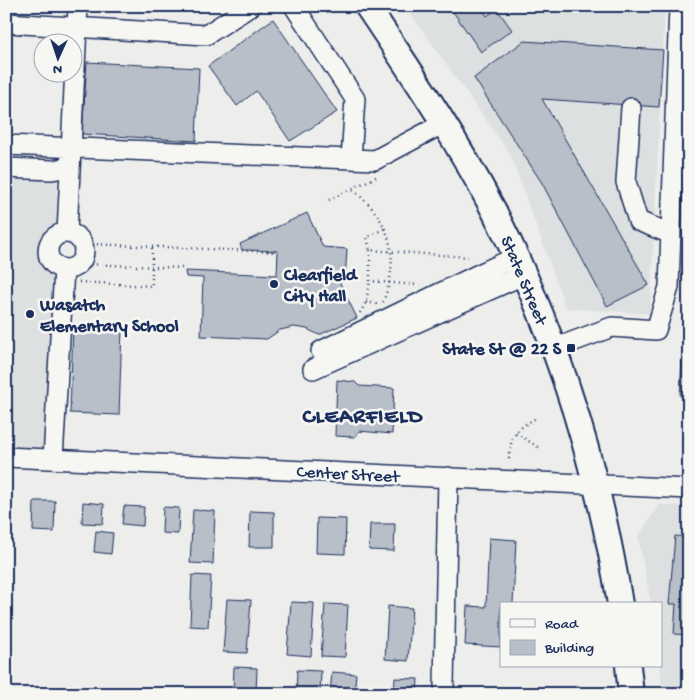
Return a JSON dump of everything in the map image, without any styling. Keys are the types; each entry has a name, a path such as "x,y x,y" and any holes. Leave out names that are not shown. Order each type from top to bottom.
{"main road":[{"name":"State Street","path":"367,6 444,123 479,183 520,266 553,349 574,412 595,484 618,593"},
{"path":"628,668 631,694"}],"street":[{"path":"53,459 70,276 84,254 81,242 67,234 78,6"},
{"path":"294,6 355,99 351,159"},
{"path":"553,349 612,327 656,330 669,287 678,6"},
{"path":"6,23 206,35 248,7"},
{"path":"631,108 626,182 638,221 671,234"},
{"path":"6,145 375,160 444,123"},
{"path":"6,168 52,170 70,167"},
{"path":"311,363 520,266"},
{"name":"Center Street","path":"6,457 689,489"},
{"path":"444,686 448,477"}],"path":[{"path":"329,200 376,177"},
{"path":"351,189 361,196 376,213 385,228 392,252 390,282 380,311"},
{"path":"359,316 366,302 370,281 370,250 366,237 385,228"},
{"path":"89,264 93,253 90,244 276,252"},
{"path":"70,276 152,286 152,247"},
{"path":"370,250 468,257"},
{"path":"70,276 89,264 182,268"},
{"path":"370,281 423,285"},
{"path":"366,302 382,304"},
{"path":"509,459 510,448 516,433 521,426 538,417"},
{"path":"516,433 541,449"}],"shaded area":[{"path":"405,6 665,6 650,314 566,308 510,154"},
{"name":"Wasatch Elementary School","path":"6,176 58,179 49,452 6,450"},
{"path":"659,505 689,506 689,694 663,694 660,668 662,668 662,602 651,602 638,537"}],"building":[{"path":"449,6 480,6 487,16 497,9 512,30 481,52"},
{"path":"273,19 337,112 290,141 256,91 237,106 208,66"},
{"path":"524,41 663,50 659,107 542,99 649,285 607,306 542,183 474,78"},
{"path":"87,62 199,68 196,141 82,134"},
{"path":"307,213 323,247 347,249 345,280 338,279 357,318 319,335 307,329 294,327 280,330 267,339 201,336 203,278 186,277 185,271 277,275 278,251 242,250 240,244"},
{"path":"73,325 122,328 119,415 70,413"},
{"path":"682,359 689,359 689,397 680,396"},
{"path":"337,380 355,382 359,386 394,388 392,434 359,431 355,437 335,436"},
{"path":"34,501 55,501 54,532 33,531"},
{"path":"83,502 104,504 103,524 82,523"},
{"path":"124,506 144,507 143,526 122,524"},
{"path":"163,507 179,508 178,534 162,533"},
{"path":"193,510 215,511 213,564 190,563"},
{"path":"250,511 274,512 274,547 249,547"},
{"path":"317,518 346,519 345,554 316,553"},
{"path":"370,524 395,524 394,551 369,550"},
{"path":"96,531 113,533 111,554 94,552"},
{"path":"675,536 689,537 689,635 674,634 676,604 669,604"},
{"path":"489,538 516,540 513,602 500,602 500,647 465,645 467,606 486,607"},
{"path":"192,575 211,576 208,627 190,626"},
{"path":"227,599 251,600 247,653 223,652"},
{"path":"291,602 314,603 311,656 287,654"},
{"path":"325,604 348,605 345,657 321,656"},
{"path":"388,606 412,608 408,661 385,659"},
{"path":"234,667 257,668 256,694 233,694"},
{"path":"297,670 321,671 320,694 296,694"},
{"path":"332,672 356,674 354,694 330,694"},
{"path":"395,678 418,679 417,694 394,694"}],"place":[{"name":"Clearfield City Hall","path":"274,284"},
{"name":"Wasatch Elementary School","path":"30,314"},
{"name":"State St @ 22 S","path":"571,348"}],"district":[{"name":"CLEARFIELD","path":"363,414"}]}
